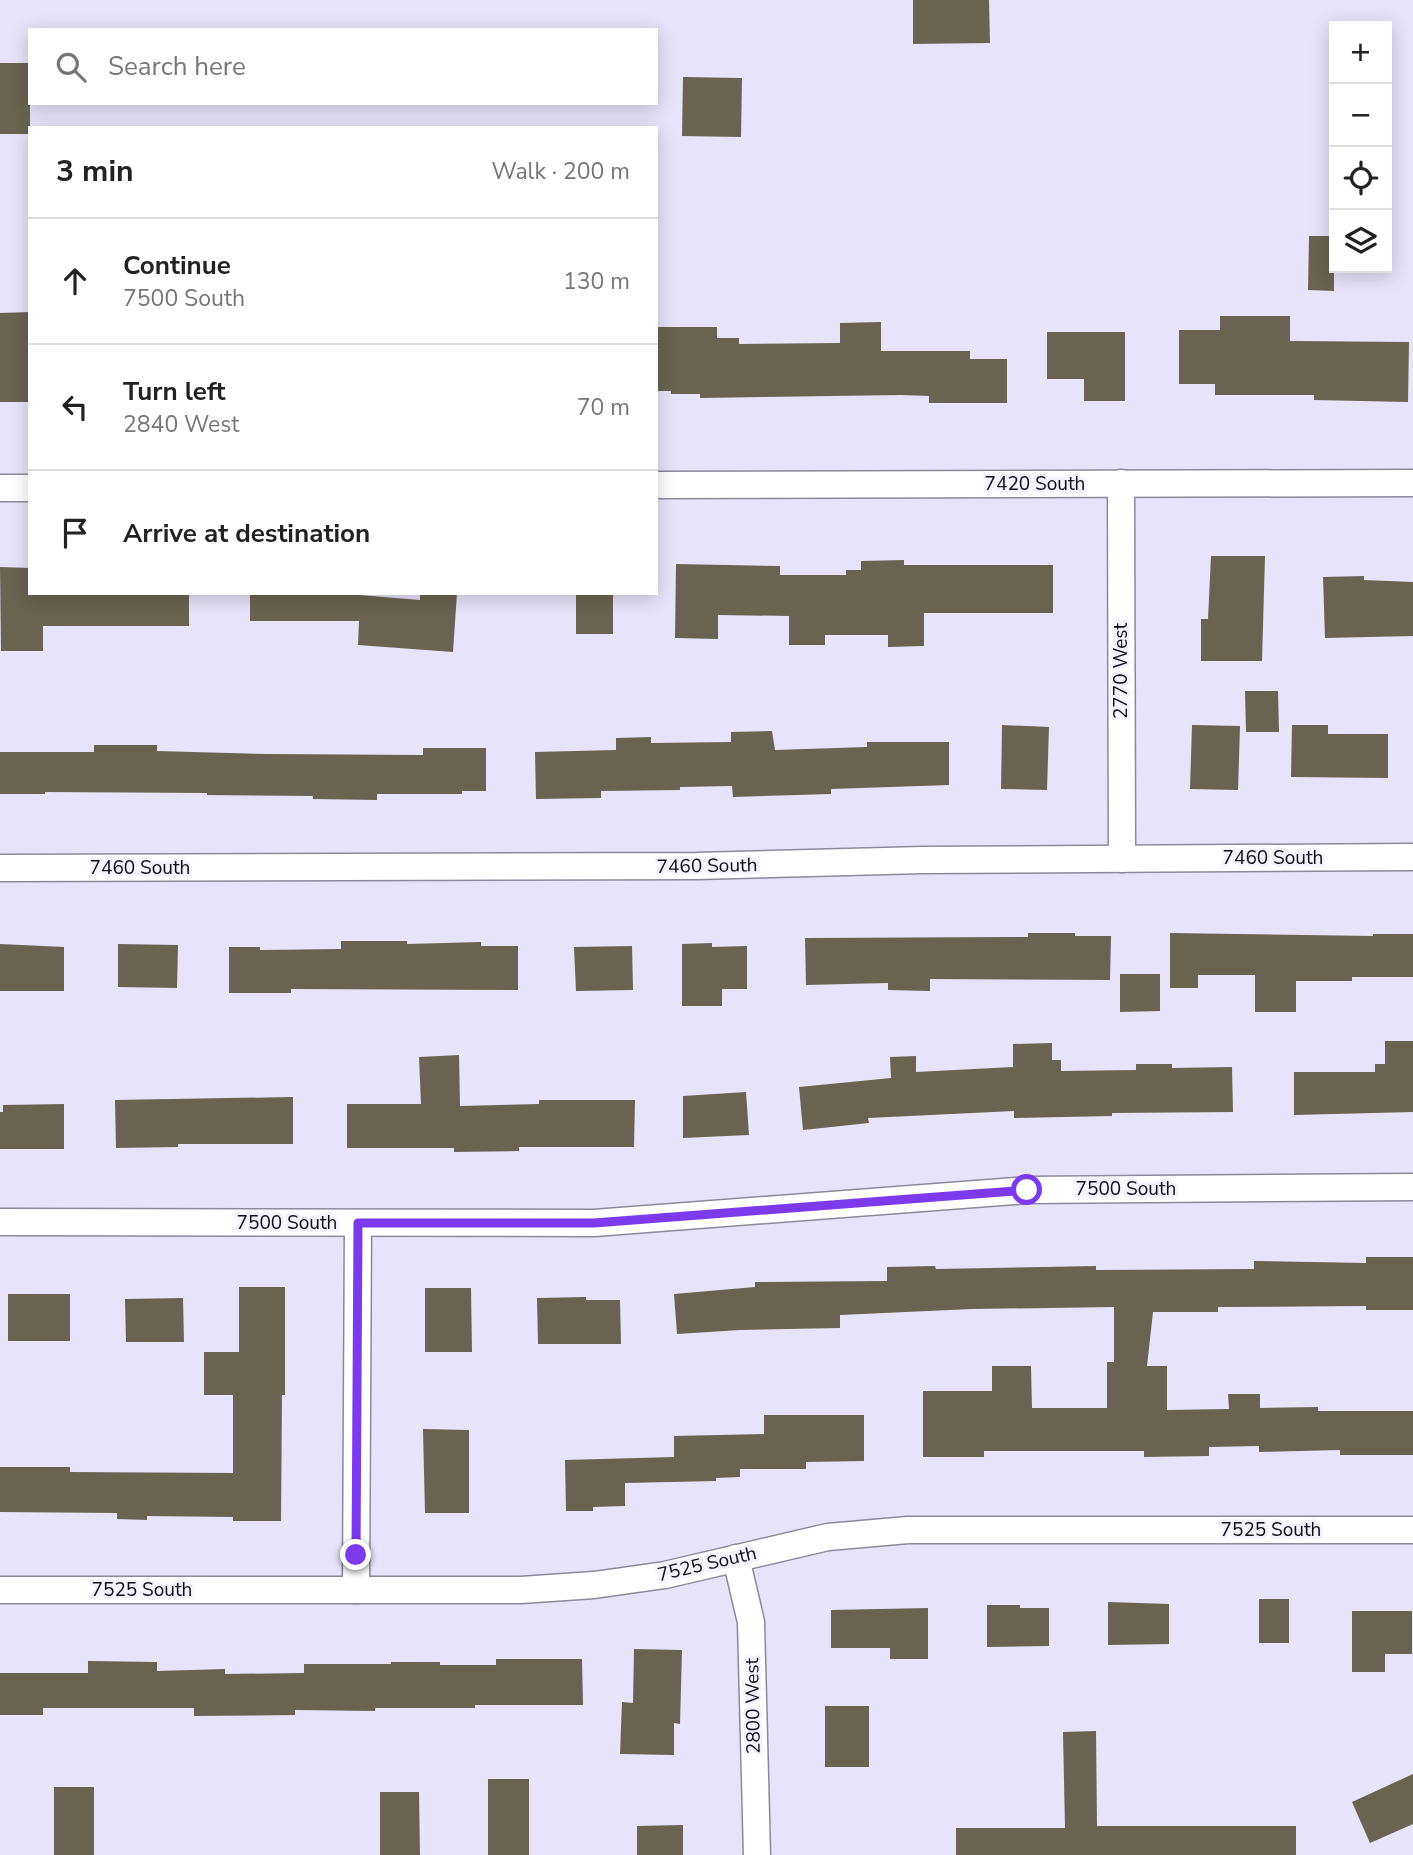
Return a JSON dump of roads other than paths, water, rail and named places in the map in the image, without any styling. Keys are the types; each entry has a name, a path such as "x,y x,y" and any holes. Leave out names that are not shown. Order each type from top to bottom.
{"street":[{"name":"2770 West","path":"1121,483 1122,859"},
{"name":"7420 South","path":"658,485 1413,483"},
{"path":"0,488 28,488"},
{"name":"7460 South","path":"0,868 697,866 923,860 1413,857"},
{"name":"7500 South","path":"0,1222 594,1223 1027,1190 1413,1187"},
{"path":"356,1590 358,1223"},
{"name":"7525 South","path":"0,1590 522,1591 594,1586 665,1575 828,1537 908,1530 1413,1530"},
{"name":"2800 West","path":"736,1558 751,1622 757,1855"}]}
